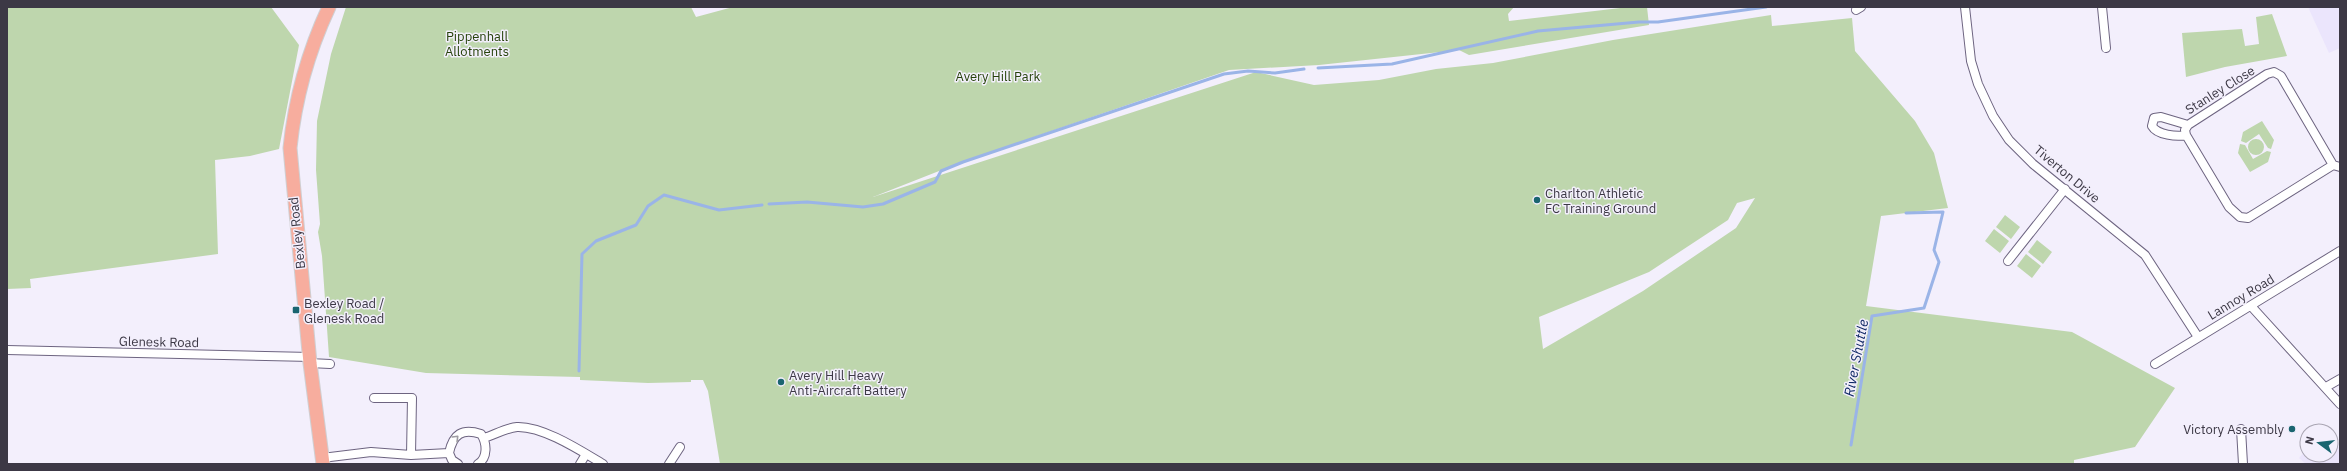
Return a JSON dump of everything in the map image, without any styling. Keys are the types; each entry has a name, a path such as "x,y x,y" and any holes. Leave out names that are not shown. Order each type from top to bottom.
{"main road":[{"name":"Bexley Road","path":"322,461 310,360 290,148 293,122 301,84 316,36 329,7"}],"street":[{"name":"Tiverton Drive","path":"1965,7 1971,61 1978,84 1993,116 2009,140 2033,164 2146,255 2198,337"},
{"path":"2102,7 2106,48"},
{"name":"Stanley Close","path":"2274,72 2281,76 2336,166 2244,218 2232,212 2186,135 2188,125 2267,74 2274,72"},
{"name":"Stanley Close","path":"2186,135 2178,136 2161,132 2152,126 2154,118 2161,117 2188,125"},
{"path":"2008,261 2065,189"},
{"name":"Lannoy Road","path":"2155,364 2340,251"},
{"path":"2251,306 2340,404"},
{"name":"Glenesk Road","path":"7,350 310,360 330,364"},
{"path":"2326,387 2340,379"},
{"path":"374,398 412,398 411,455"},
{"path":"484,438 517,427 540,432 563,440 603,464"},
{"path":"2241,429 2243,464"},
{"path":"458,464 452,460 449,453 452,440 461,433 473,432 481,434 484,438 487,449 482,461 478,464"},
{"path":"669,464 680,447"},
{"path":"322,461 371,452 411,455 449,453"},
{"path":"580,464 586,454"}],"shaded area":[{"path":"2308,7 2340,7 2340,48 2329,53"},
{"path":"2339,447 2340,448 2340,464 2305,463 2339,463"}],"green space":[{"path":"7,7 271,7 299,45 279,149 250,156 215,160 218,254 30,279 31,288 7,289"},
{"path":"346,7 691,7 696,17 733,7 1514,7 1508,14 1509,21 1629,7 1647,7 1649,25 1469,55 1459,50 1319,65 1229,70 967,160 873,197 1256,72 1314,85 1379,80 1436,69 1493,63 1613,40 1771,15 1772,26 1852,18 1855,51 1915,121 1934,153 1948,208 1881,216 1866,306 2072,332 2175,388 2135,447 2074,460 2074,464 720,464 708,391 703,380 691,380 691,382 648,383 580,380 580,377 426,373 329,357 322,256 318,232 320,224 316,170 317,121 331,54","holes":["1755,198 1736,228 1643,291 1543,349 1539,317 1649,272 1728,220 1737,203"]},
{"path":"2272,14 2287,56 2225,67 2186,77 2182,33 2242,29 2245,46 2259,44 2256,17"},
{"path":"2262,121 2274,140 2271,149 2268,148 2259,134 2246,143 2241,141 2243,132"},
{"path":"2256,139 2263,144 2264,147 2259,154 2256,155 2249,150 2248,147 2253,140"},
{"path":"2240,144 2245,145 2253,159 2267,151 2271,152 2268,162 2250,172 2238,153"},
{"path":"2005,215 2020,227 2011,239 1996,227"},
{"path":"1994,229 2009,241 2000,253 1985,241"},
{"path":"2037,240 2052,252 2043,264 2028,252"},
{"path":"2026,254 2041,266 2032,278 2017,266"}],"waterway":[{"path":"1318,68 1392,64 1538,31 1639,22 1658,22 1766,7"},
{"path":"769,204 807,202 863,207 883,204 935,182 941,171 963,162 1224,74 1248,71 1275,73 1304,69"},
{"path":"579,371 582,254 596,241 636,225 648,206 664,195 719,210 762,205"},
{"name":"River Shuttle","path":"1851,445 1872,316 1924,308 1939,262 1934,250 1943,212 1906,213"}],"place":[{"name":"Charlton Athletic FC Training Ground","path":"1537,200"},
{"name":"Bexley Road / Glenesk Road","path":"296,310"},
{"name":"Avery Hill Heavy Anti-Aircraft Battery","path":"781,382"},
{"name":"Victory Assembly","path":"2292,429"}],"park label":[{"name":"Pippenhall Allotments","path":"477,44"},
{"name":"Avery Hill Park","path":"998,76"}]}
